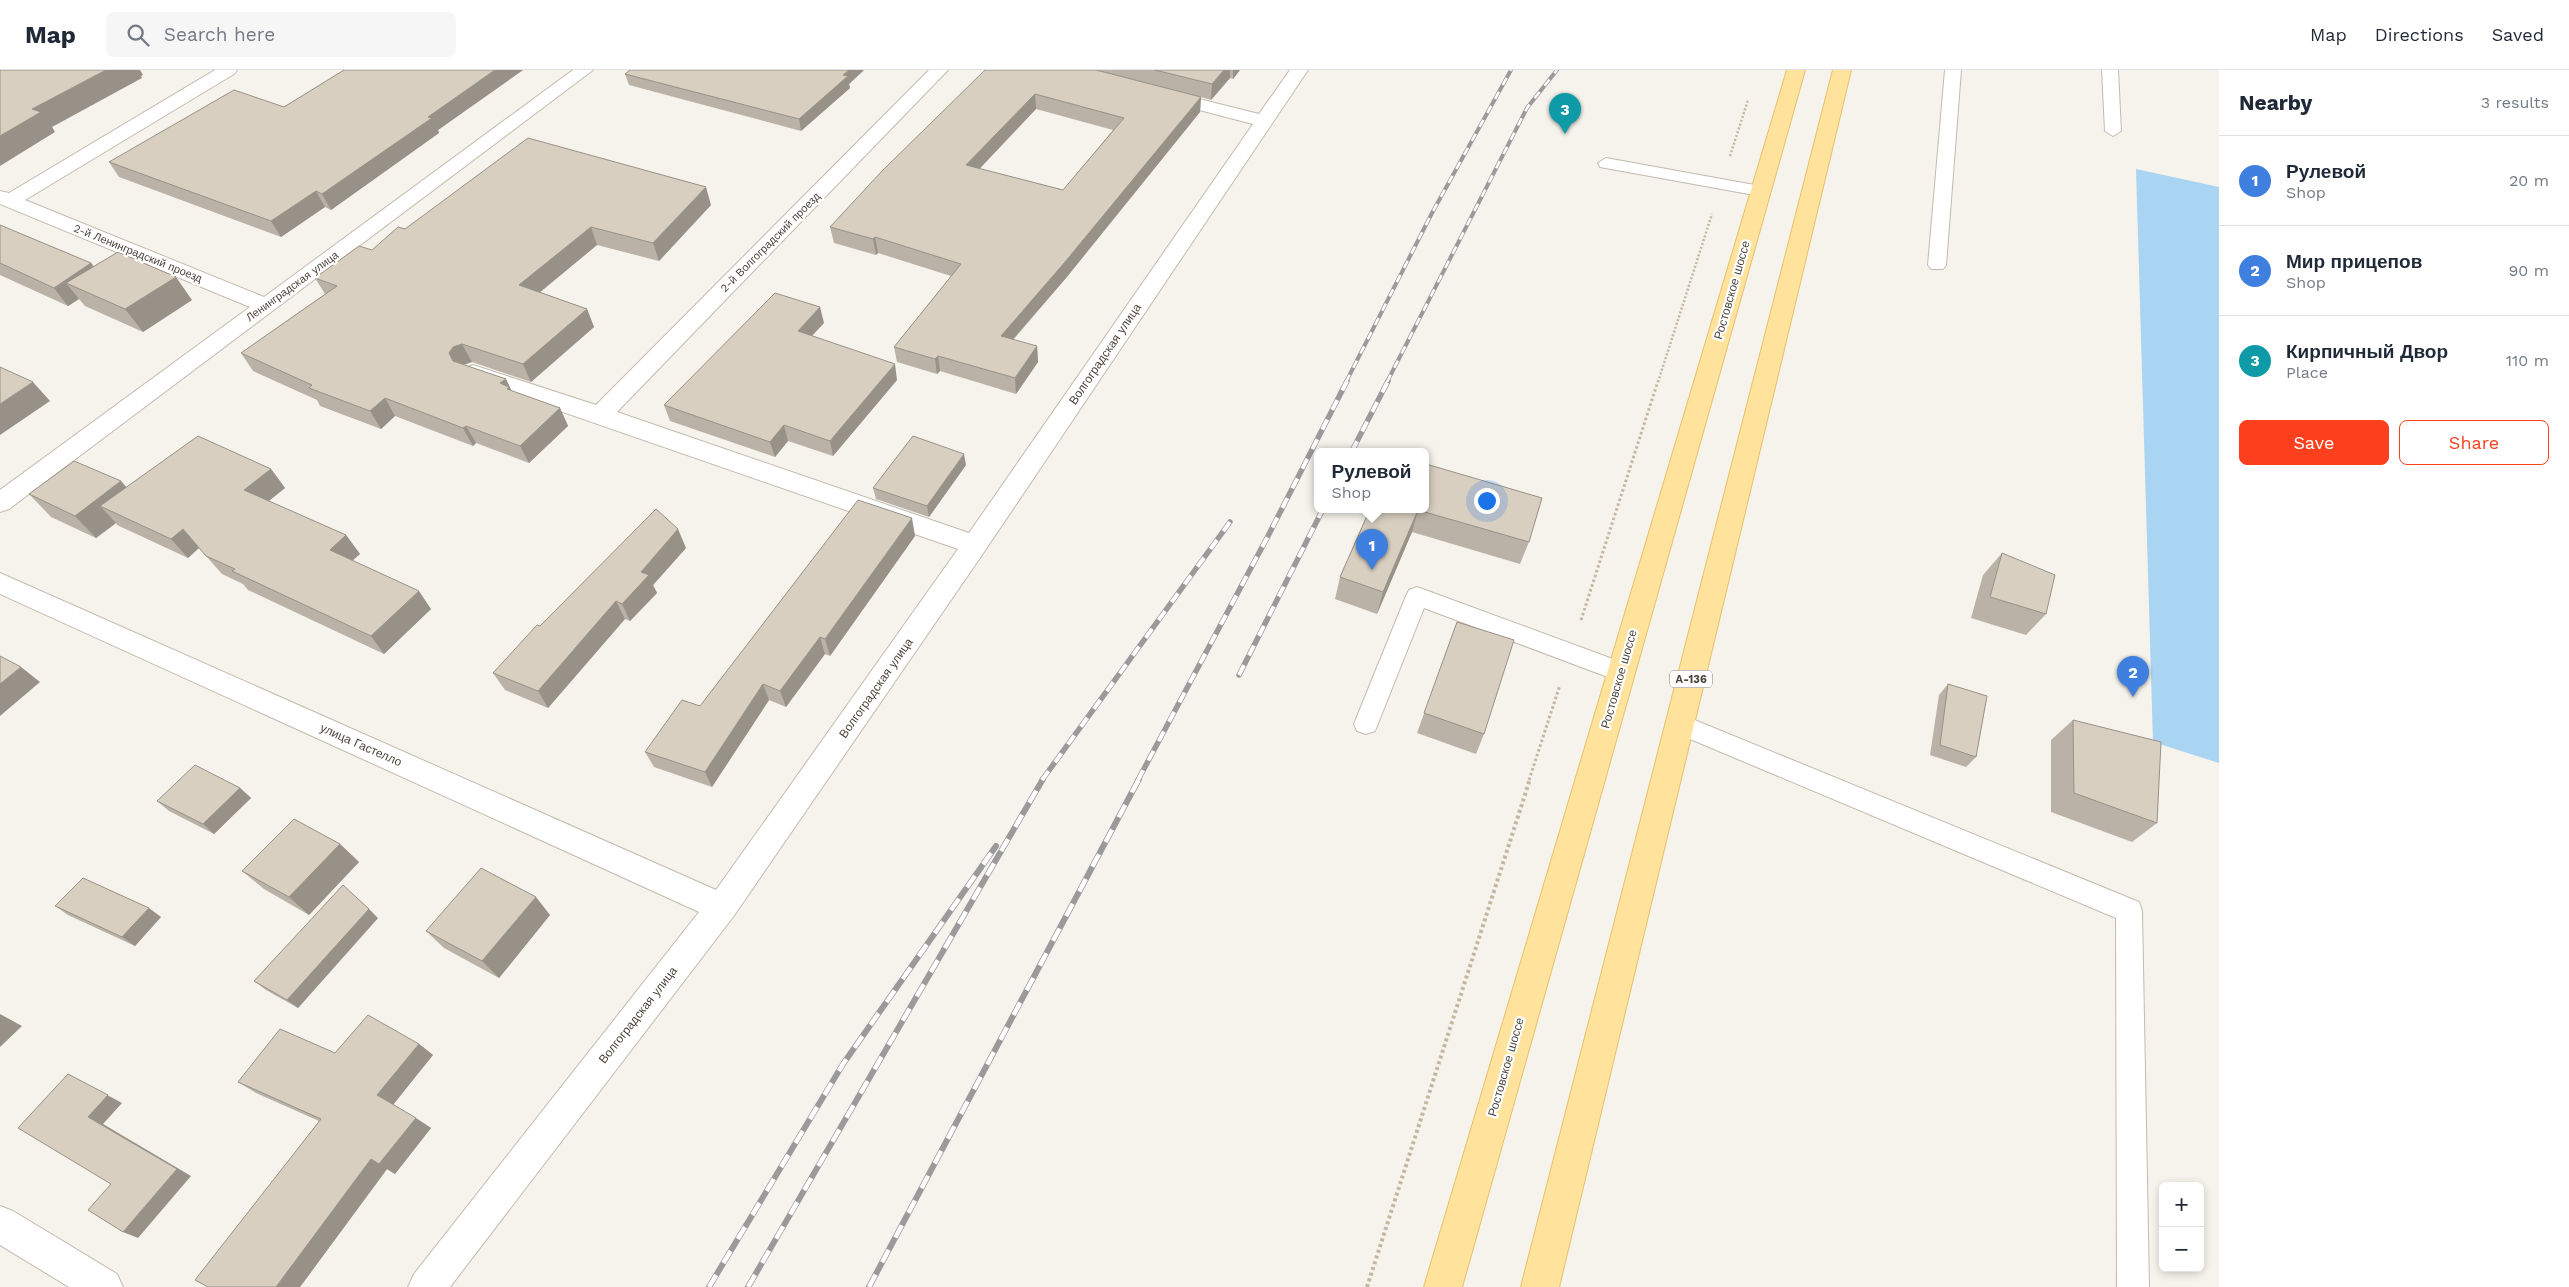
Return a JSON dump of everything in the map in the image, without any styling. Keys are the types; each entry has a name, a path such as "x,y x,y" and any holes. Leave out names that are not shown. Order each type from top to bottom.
{"main road":[{"name":"Ростовское шоссе","path":"1442,1287 1796,70"},
{"name":"А-136","path":"1540,1287 1842,70"}],"street":[{"name":"2-й Ленинградский проезд","path":"5,199 228,70"},
{"name":"Ленинградская улица","path":"0,503 584,70"},
{"name":"2-й Волгоградский проезд","path":"600,415 939,70"},
{"name":"Волгоградская улица","path":"427,1287 722,907 975,545 1299,70"},
{"path":"1142,89 1264,120"},
{"name":"2-й Ленинградский проезд","path":"5,199 265,305"},
{"path":"471,372 975,545"},
{"name":"улица Гастелло","path":"0,582 722,907"},
{"path":"0,1224 104,1287"}],"lane":[{"path":"1937,265 1953,70"},
{"path":"2110,70 2113,131"},
{"path":"1606,163 1760,192"},
{"path":"1366,724 1418,596 1621,672"},
{"path":"1680,724 2129,911 2133,1287"}],"water":[{"path":"2136,169 2219,187 2219,763 2153,742"}],"building":[{"path":"0,70 106,70 32,109 41,112 0,136"},
{"path":"344,70 495,70 428,117 432,118 322,194 316,191 271,221 109,162 234,90 284,107"},
{"path":"630,70 849,70 843,75 848,76 799,119 625,74"},
{"path":"985,70 1096,70 1201,97 1065,262 1001,336 1037,346 1015,378 938,356 935,359 894,347 961,264 875,237 873,239 830,227 882,171","holes":["1035,94 1124,118 1063,190 966,165"]},
{"path":"1155,70 1224,70 1212,84"},
{"path":"528,138 706,187 653,243 591,227 519,285 587,309 523,364 462,344 453,347 449,353 453,361 506,379 500,383 509,387 507,389 560,408 520,446 466,426 463,428 385,398 370,411 309,388 312,385 241,353 337,286 315,278 359,246 372,250 398,227 405,229"},
{"path":"0,225 91,263 54,288 0,263"},
{"path":"118,252 176,277 125,309 66,283"},
{"path":"775,293 820,307 798,331 895,364 830,441 784,425 770,442 664,405"},
{"path":"0,367 33,382 0,404"},
{"path":"198,436 271,469 244,490 346,535 330,550 419,591 371,636 232,571 235,569 206,556 183,529 171,539 100,506"},
{"path":"913,436 964,454 927,506 873,488"},
{"path":"74,461 121,481 75,516 29,494"},
{"path":"1429,465 1542,498 1529,542 1428,513"},
{"path":"858,500 912,518 825,639 820,637 780,691 763,684 705,772 645,752 682,700 700,706"},
{"path":"656,509 678,529 641,572 649,575 622,604 616,601 538,691 493,673 537,625 540,626"},
{"path":"1368,513 1417,513 1383,592 1340,577"},
{"path":"2002,553 2055,575 2046,614 1990,597"},
{"path":"1457,622 1514,640 1484,734 1424,713"},
{"path":"0,656 21,667 0,684"},
{"path":"1948,684 1987,696 1976,757 1940,745"},
{"path":"2073,720 2161,742 2157,823 2074,793"},
{"path":"195,765 240,788 203,824 157,801"},
{"path":"294,819 340,844 289,897 242,871"},
{"path":"481,868 536,897 482,961 426,931"},
{"path":"83,878 149,908 122,937 55,906"},
{"path":"343,885 369,909 287,1000 254,981"},
{"path":"368,1015 419,1044 377,1095 416,1118 379,1164 371,1159 276,1287 208,1287 195,1280 321,1119 238,1082 280,1029 335,1053"},
{"path":"68,1074 108,1095 88,1117 177,1169 123,1232 88,1210 111,1184 18,1128"}],"railway":[{"path":"1346,382 1432,213 1511,70"},
{"path":"1387,382 1527,108 1557,70"},
{"path":"1138,780 1268,536 1347,381"},
{"path":"1354,448 1388,381"},
{"path":"1239,675 1321,513"},
{"path":"1042,780 1230,522"},
{"path":"748,1287 1043,779"},
{"path":"869,1287 1139,779"},
{"path":"709,1287 843,1064 996,846"}],"place":[{"name":"Кирпичный Двор","path":"1565,134"},
{"name":"Рулевой","path":"1372,570"},
{"name":"Мир прицепов","path":"2133,697"}]}
